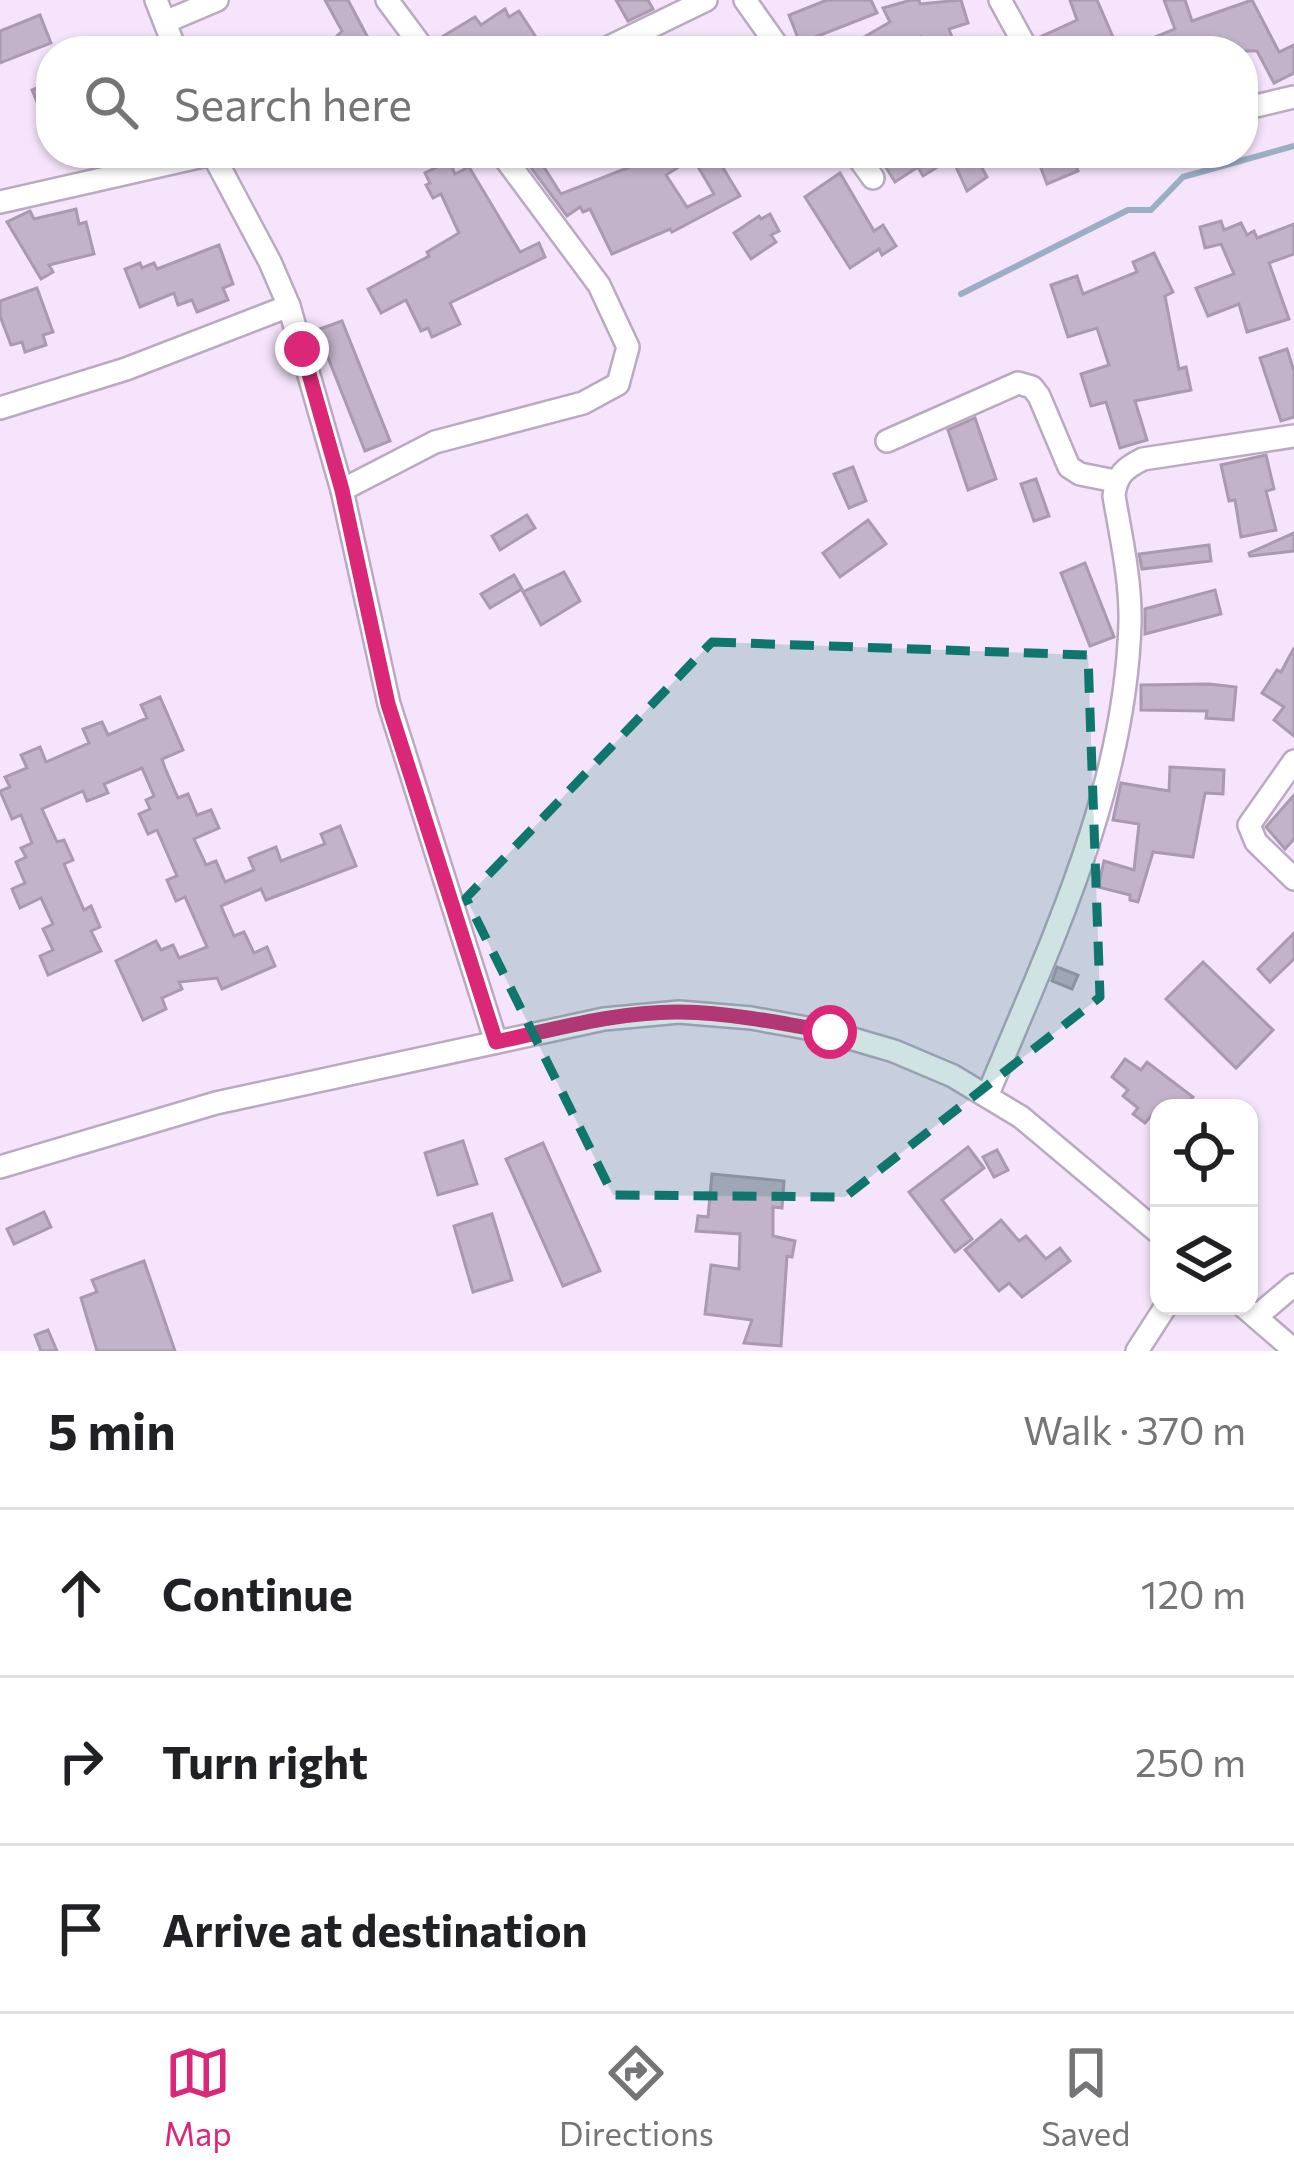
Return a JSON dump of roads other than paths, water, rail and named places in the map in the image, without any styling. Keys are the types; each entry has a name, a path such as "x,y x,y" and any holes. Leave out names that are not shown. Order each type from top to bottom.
{"street":[{"path":"156,0 170,36"},
{"path":"165,22 217,0"},
{"path":"387,0 414,36"},
{"path":"632,36 706,0"},
{"path":"745,0 770,36"},
{"path":"1000,0 1020,36"},
{"path":"1258,105 1294,97"},
{"path":"0,202 150,168"},
{"path":"220,168 271,262 289,306 342,490 388,704 496,1042"},
{"path":"342,490 435,442 583,404 618,383 628,347 599,285 512,168"},
{"path":"865,168 872,178"},
{"path":"0,408 126,369 289,306"},
{"path":"887,441 1018,383 1032,387 1039,396 1069,467 1115,481"},
{"path":"988,1094 1094,833 1120,723 1130,620 1115,481 1128,466 1143,459 1294,436"},
{"path":"1294,761 1249,825 1256,842 1294,879"},
{"path":"0,1167 216,1103 604,1019 679,1012 752,1018 830,1032 894,1051 988,1094 1060,1147 1150,1225"},
{"path":"1258,1306 1294,1285"},
{"path":"1137,1351 1160,1315"},
{"path":"1255,1315 1294,1350"}],"waterway":[{"path":"1258,156 1294,146"},
{"path":"961,294 1128,210 1151,210 1183,177 1215,168"}]}
